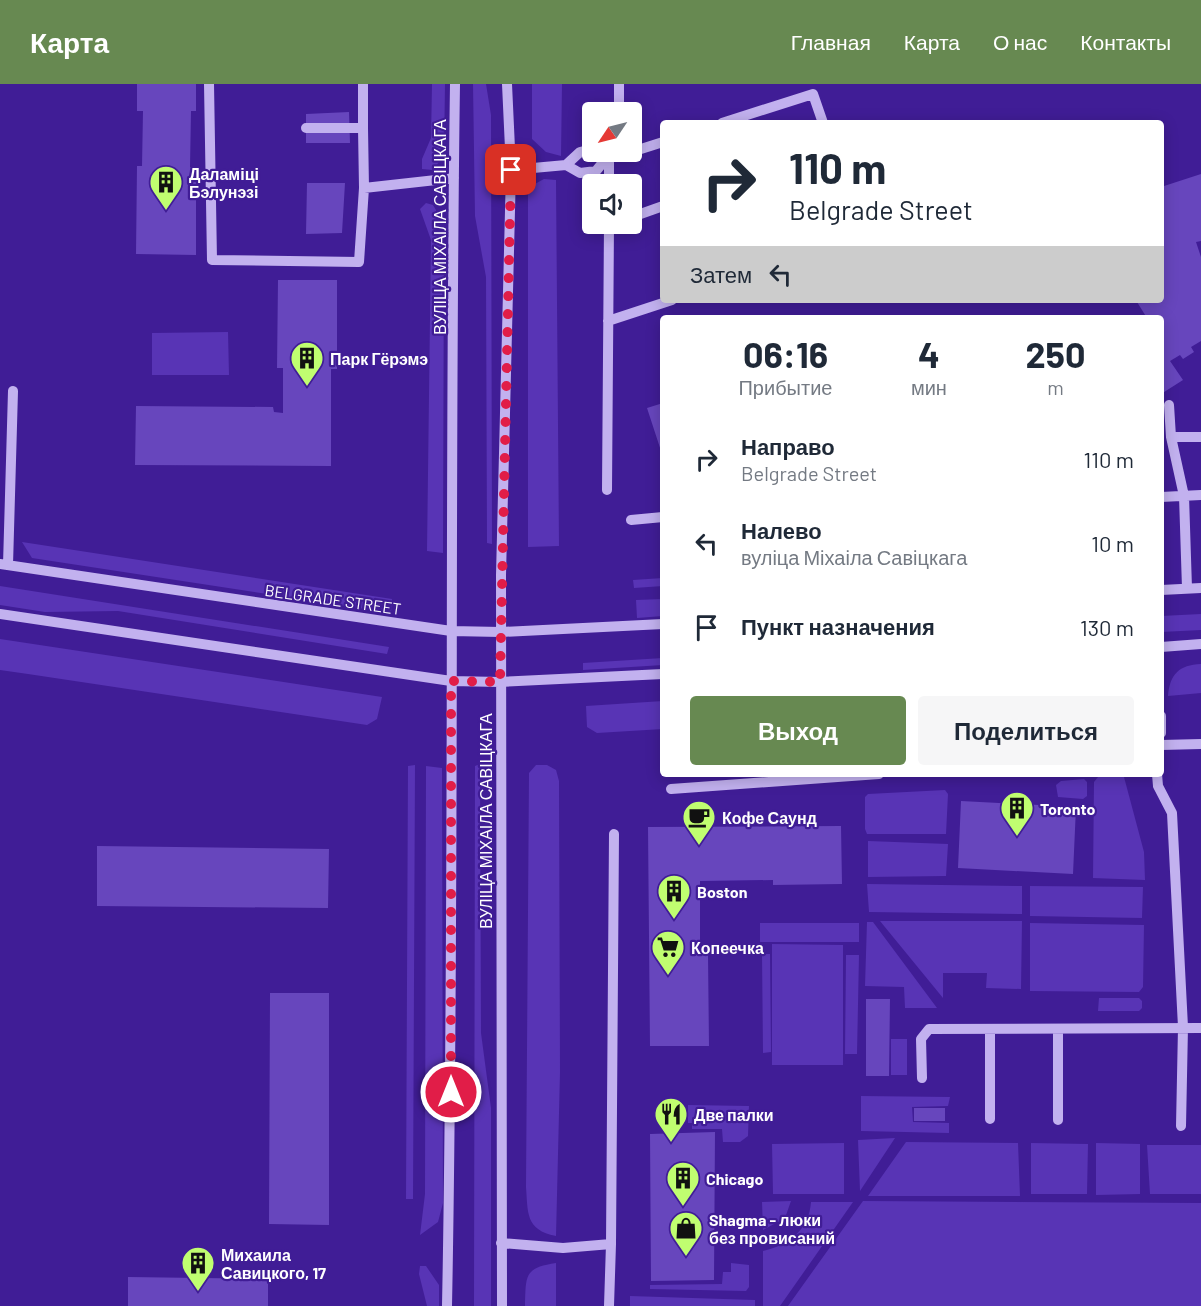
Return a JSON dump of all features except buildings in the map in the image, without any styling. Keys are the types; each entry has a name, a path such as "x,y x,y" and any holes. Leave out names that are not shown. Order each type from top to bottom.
{"street":[{"path":"209,84 212,260 359,262 364,188 363,84"},
{"name":"ВУЛІЦА МІХАІЛА САВІЦКАГА","path":"447,1306 451,1116 451,631 455,84"},
{"name":"ВУЛІЦА МІХАІЛА САВІЦКАГА","path":"502,1306 500,682 511,170 507,84"},
{"path":"619,84 619,102"},
{"path":"731,120 813,94 822,120"},
{"path":"306,128 363,128"},
{"path":"642,149 660,143"},
{"path":"566,165 582,152"},
{"path":"511,170 566,165 580,173 596,171 601,162"},
{"path":"364,188 454,178"},
{"path":"642,213 660,207"},
{"path":"607,490 609,234"},
{"path":"608,321 663,303"},
{"path":"4,564 13,391"},
{"path":"1169,405 1171,437 1184,496 1187,588"},
{"path":"1171,437 1201,437"},
{"path":"1164,497 1201,495"},
{"path":"631,520 660,517"},
{"name":"BELGRADE STREET","path":"4,564 451,631 501,633 660,624"},
{"path":"1164,590 1201,588"},
{"path":"0,614 451,681 500,682 660,674"},
{"path":"1164,647 1201,644"},
{"path":"1164,745 1201,744"},
{"path":"671,789 837,777"},
{"path":"1157,777 1158,786 1172,813 1183,1027 1181,1126"},
{"path":"609,1306 614,834"},
{"path":"922,1078 921,1039 929,1029 1201,1028"},
{"path":"990,1029 990,1119"},
{"path":"1058,1030 1058,1120"},
{"path":"501,1243 563,1248 611,1244"}],"shaded area":[{"path":"432,84 445,84 444,155 433,170 422,169 422,159 431,138"},
{"path":"473,84 486,84 491,115 492,544 487,543 486,277 475,216"},
{"path":"532,84 562,84 561,156 546,152 532,139"},
{"path":"544,179 556,180 559,546 528,547 528,195 533,185"},
{"path":"426,203 433,205 444,224 443,553 427,551 431,240 420,209"},
{"path":"228,332 229,375 152,375 152,333"},
{"path":"22,542 392,599 391,613 32,558"},
{"path":"660,578 660,586 634,588 633,580"},
{"path":"0,586 389,647 387,654 118,611 45,612 0,605"},
{"path":"660,599 660,616 637,618 636,600"},
{"path":"1201,614 1201,630 1164,632 1164,616"},
{"path":"0,639 382,697 377,719 367,725 0,670"},
{"path":"660,658 660,665 583,670 583,663"},
{"path":"1201,664 1201,693 1168,696 1171,682 1177,672 1187,666"},
{"path":"660,701 660,729 597,733 587,727 586,706"},
{"path":"480,764 481,1033 491,1108 491,1306 474,1306 475,766"},
{"path":"415,765 413,1199 406,1199 408,766"},
{"path":"536,765 547,765 556,770 559,781 560,1072 556,1236 546,1233 533,1224 528,1212 526,1187 529,773"},
{"path":"426,766 442,768 443,1203 438,1222 420,1235 425,1194"},
{"path":"1098,777 1124,777 1144,852 1145,880 1093,878 1094,782"},
{"path":"1084,779 1087,782 1087,796 1083,799 1058,797 1056,785 1061,781"},
{"path":"945,790 948,794 946,834 867,834 865,797 868,794"},
{"path":"868,841 948,844 946,876 868,877"},
{"path":"867,884 1022,886 1022,914 869,912"},
{"path":"1030,886 1143,887 1142,918 1030,916"},
{"path":"880,921 1022,921 1021,989 986,988 987,973 943,973 943,998"},
{"path":"867,922 873,922 937,1008 905,1008 904,987 865,986"},
{"path":"760,923 859,923 859,942 760,942"},
{"path":"1030,923 1144,925 1143,987 1139,992 1030,991"},
{"path":"772,944 843,945 843,1065 772,1065"},
{"path":"762,954 770,954 771,1052 763,1053"},
{"path":"846,955 859,955 857,1054 845,1054"},
{"path":"1099,998 1139,998 1142,1001 1142,1008 1139,1011 1098,1011"},
{"path":"891,1039 907,1039 907,1075 891,1075"},
{"path":"861,1096 950,1097 948,1106 912,1107 913,1122 949,1123 949,1133 861,1131"},
{"path":"688,1105 749,1106 748,1136 740,1142 723,1142 722,1129 692,1129 692,1123 688,1123"},
{"path":"895,1138 860,1191 858,1140"},
{"path":"906,1142 1018,1143 1020,1196 868,1196"},
{"path":"844,1143 844,1194 773,1194 772,1144"},
{"path":"1031,1143 1088,1144 1087,1194 1031,1194"},
{"path":"1096,1143 1140,1144 1140,1194 1096,1195"},
{"path":"1147,1145 1201,1145 1201,1194 1150,1194"},
{"path":"791,1201 785,1218 763,1230 762,1202"},
{"path":"863,1201 1201,1203 1201,1306 788,1306"},
{"path":"811,1202 853,1202 780,1306 763,1306 763,1251 781,1245 796,1235 806,1221"},
{"path":"556,1263 556,1306 525,1306 529,1275 538,1267"},
{"path":"731,1263 749,1265 749,1287 746,1291 650,1289 650,1285 722,1284 723,1272 731,1272"},
{"path":"420,1266 426,1266 439,1285 439,1306 427,1306 419,1274"},
{"path":"630,1296 755,1300 755,1306 630,1306"}],"place":[{"name":"Даламіці Бэлунэзі","path":"166,211"},
{"name":"Парк Гёрэмэ","path":"307,387"},
{"name":"Toronto","path":"1017,837"},
{"name":"Кофе Саунд","path":"699,846"},
{"name":"Boston","path":"674,920"},
{"name":"Копеечка","path":"668,976"},
{"name":"Две палки","path":"671,1143"},
{"name":"Chicago","path":"683,1207"},
{"name":"Shagma - люки без провисаний","path":"686,1257"},
{"name":"Михаила Савицкого, 17","path":"198,1292"}],"route":[{"path":"451,1092 451,681 500,682 501,534 511,170"}]}
